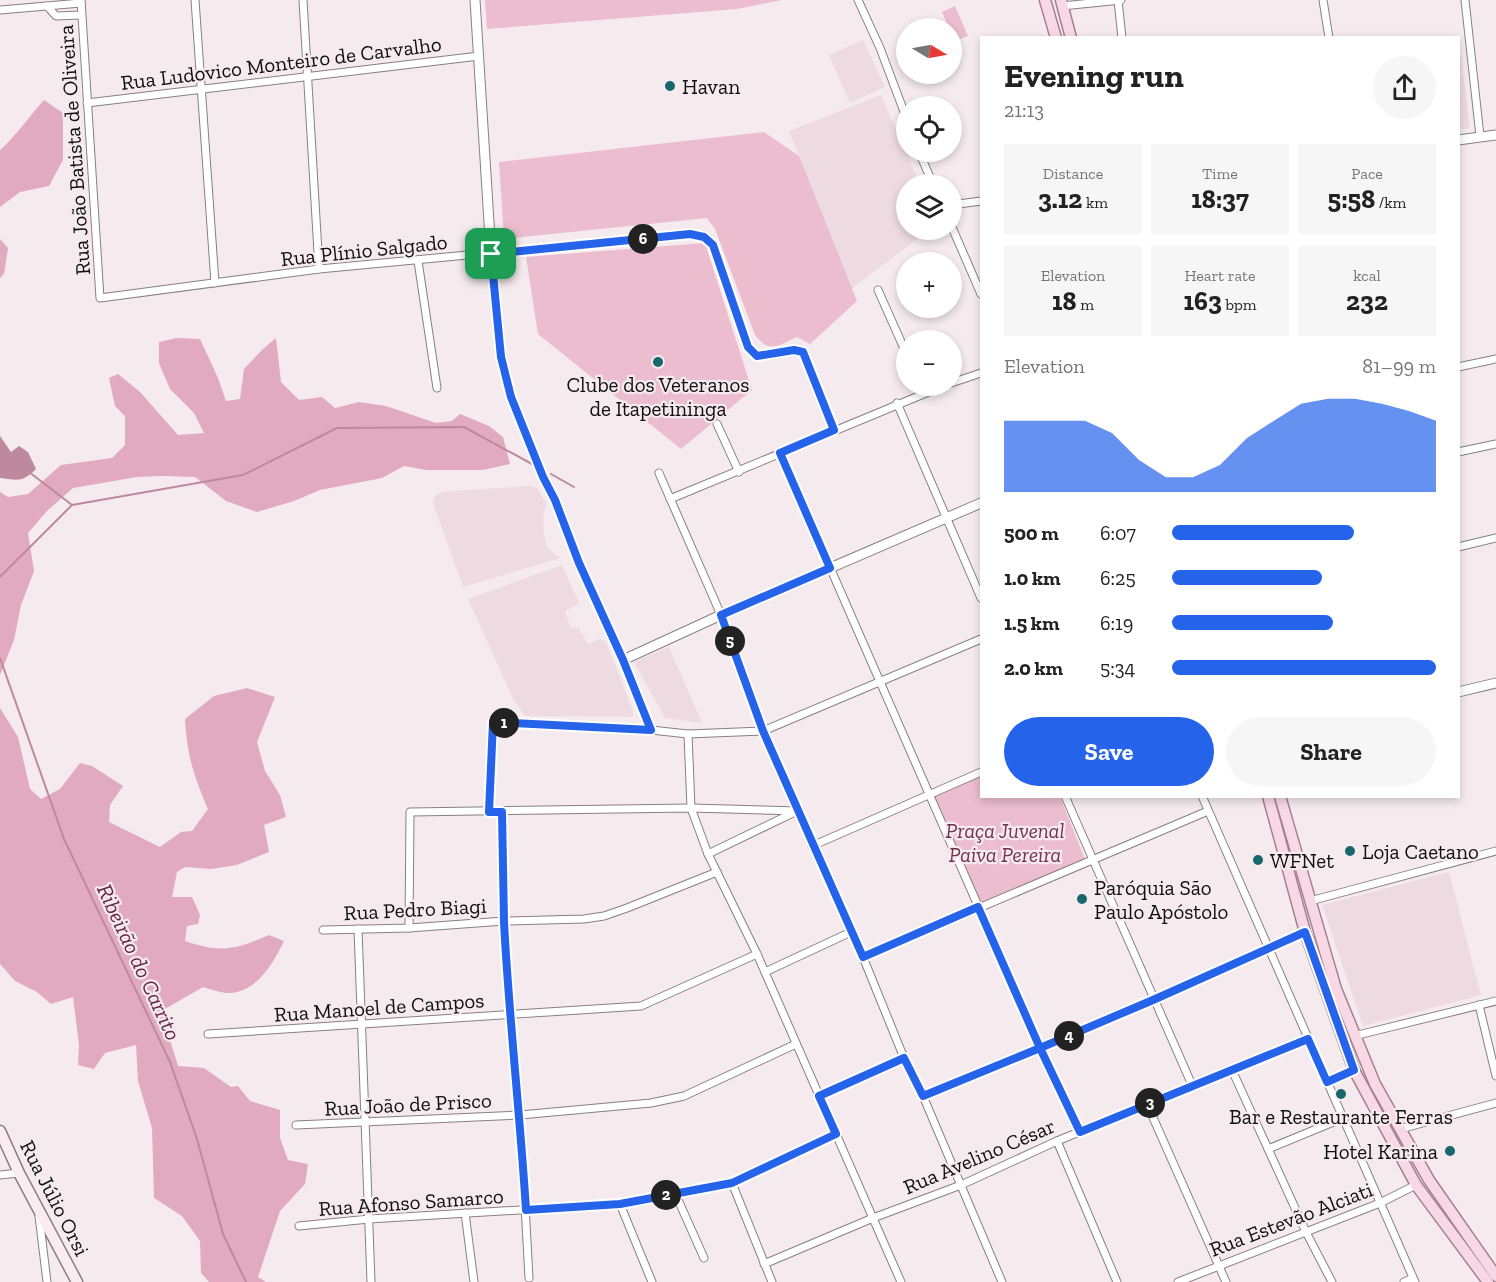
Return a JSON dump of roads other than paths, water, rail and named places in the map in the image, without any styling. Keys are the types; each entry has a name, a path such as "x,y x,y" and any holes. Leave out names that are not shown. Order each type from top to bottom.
{"main road":[{"path":"1045,0 1055,36"},
{"path":"1062,3 1070,36"},
{"path":"1269,798 1305,932 1354,1070 1416,1185 1488,1282"},
{"path":"1281,798 1336,989 1375,1083 1429,1180 1496,1276"},
{"name":"Rua Júlio Orsi","path":"0,1131 19,1173 76,1282"}],"street":[{"path":"0,0 0,10 81,2"},
{"path":"195,0 215,283"},
{"path":"303,0 319,269"},
{"path":"475,0 491,254 501,357 508,387 543,477 555,500 579,563 623,660 651,730"},
{"path":"858,0 880,48 898,96"},
{"path":"1062,3 1119,0 1122,36"},
{"path":"1323,0 1329,36"},
{"path":"1465,0 1480,136"},
{"name":"Rua João Batista de Oliveira","path":"81,2 100,298"},
{"path":"47,6 56,16 81,15"},
{"name":"Rua Ludovico Monteiro de Carvalho","path":"87,103 479,56"},
{"path":"1460,140 1496,135"},
{"path":"962,204 980,201"},
{"name":"Rua Plínio Salgado","path":"100,298 319,269 690,234 704,237 713,245 748,347 757,356 794,350 803,352 834,430"},
{"path":"958,240 980,292"},
{"path":"418,261 437,388"},
{"path":"878,290 896,330"},
{"path":"1460,367 1496,359"},
{"path":"962,379 980,372"},
{"path":"670,499 739,472 910,396"},
{"path":"897,403 980,596"},
{"path":"717,424 739,472"},
{"path":"1460,452 1496,444"},
{"path":"780,453 1040,1048 1080,1132"},
{"path":"659,473 721,615 763,731 863,957 904,1058 923,1096 1002,1282"},
{"path":"623,660 721,615 980,503"},
{"path":"1460,547 1496,538"},
{"path":"489,812 493,722 688,734 763,731 879,680 980,639"},
{"path":"1460,692 1496,683"},
{"path":"688,734 691,808 708,854 757,954 901,1282"},
{"path":"812,846 980,772"},
{"path":"1066,798 1192,1085"},
{"path":"1203,798 1414,1280 1404,1282"},
{"path":"409,928 410,812 691,808 798,811"},
{"path":"767,810 770,824"},
{"path":"708,854 798,811"},
{"path":"863,957 1208,811"},
{"path":"502,812 504,921 520,1115 529,1278"},
{"path":"1310,901 1496,851"},
{"name":"Rua Pedro Biagi","path":"323,930 584,919 604,916 717,872"},
{"path":"358,929 371,1282"},
{"path":"765,972 851,932"},
{"path":"923,1096 1153,1000 1305,932"},
{"name":"Rua Manoel de Campos","path":"208,1034 641,1006 757,954"},
{"path":"1354,1036 1496,1001"},
{"path":"1479,1005 1496,1076"},
{"name":"Rua Avelino César","path":"764,1264 873,1218 961,1185 1057,1141 1308,1039"},
{"name":"Rua João de Prisco","path":"296,1125 520,1115 651,1103 684,1096 796,1044"},
{"path":"819,1096 904,1058"},
{"path":"1232,1070 1306,1232 1332,1282"},
{"path":"1327,1082 1354,1070"},
{"path":"1400,1129 1496,1103"},
{"path":"1147,1104 1226,1282"},
{"path":"1268,1149 1343,1118"},
{"name":"Rua Afonso Samarco","path":"299,1227 369,1219 620,1204 732,1183 836,1134"},
{"path":"1057,1141 1117,1282"},
{"path":"0,1175 19,1173"},
{"path":"732,1183 772,1282"},
{"name":"Rua Estevão Alciati","path":"1178,1282 1380,1203 1416,1185"},
{"path":"675,1193 704,1258"},
{"path":"620,1204 651,1282"},
{"path":"39,1210 46,1282"},
{"path":"465,1214 474,1282"}],"waterway":[{"path":"72,505 243,475 337,428 464,427 532,464"},
{"path":"29,472 72,505"},
{"path":"551,474 574,487"},
{"name":"Ribeirão do Carrito","path":"0,577 72,505"},
{"name":"Ribeirão do Carrito","path":"0,658 64,839 170,1062 197,1139 223,1234 246,1282"}],"place":[{"name":"Havan","path":"670,86"},
{"name":"Clube dos Veteranos de Itapetininga","path":"658,362"},
{"name":"Loja Caetano","path":"1350,851"},
{"name":"WFNet","path":"1258,860"},
{"name":"Paróquia São Paulo Apóstolo","path":"1082,899"},
{"name":"Bar e Restaurante Ferras","path":"1341,1094"},
{"name":"Hotel Karina","path":"1450,1151"}],"park label":[{"name":"Praça Juvenal Paiva Pereira","path":"1005,842"}]}
